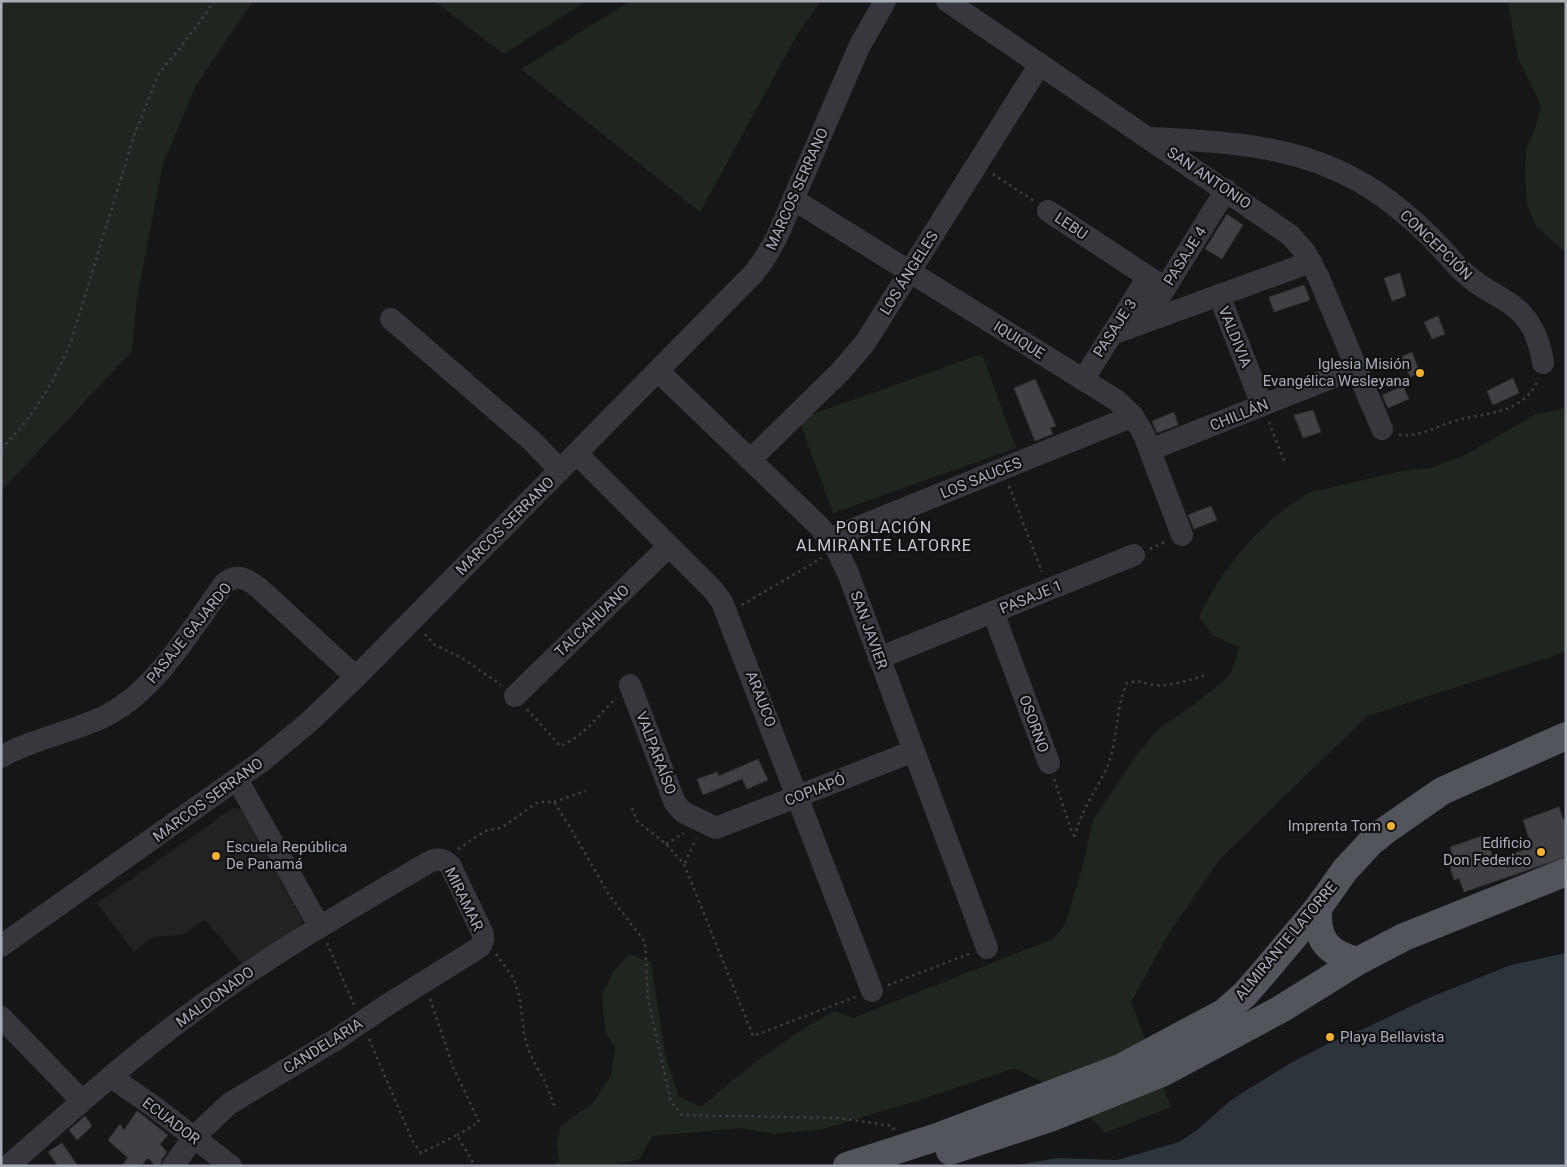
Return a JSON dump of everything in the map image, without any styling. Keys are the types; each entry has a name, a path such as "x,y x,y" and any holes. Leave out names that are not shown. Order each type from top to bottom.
{"main road":[{"name":"ALMIRANTE LATORRE","path":"904,1157 937,1137 1120,1068 1225,1012 1245,994 1318,908 1345,870 1371,842 1421,804 1442,791 1566,736"},
{"name":"ALMIRANTE LATORRE","path":"847,1166 904,1157 1050,1118 1164,1072 1248,1027 1358,961 1404,937 1566,872"},
{"path":"1318,908 1317,922 1324,944 1341,957 1358,961"},
{"path":"1284,947 1298,945 1307,948 1314,958 1316,967 1314,976 1304,995"}],"street":[{"name":"MARCOS SERRANO","path":"1,946 237,779 309,722 356,677 754,273 770,250 859,47 886,1"},
{"name":"SAN ANTONIO","path":"947,1 1290,235 1311,262 1382,430"},
{"name":"LOS ÁNGELES","path":"750,460 857,352 910,272 1040,64"},
{"name":"CONCEPCIÓN","path":"1150,138 1218,142 1281,151 1317,161 1358,180 1422,228 1473,282 1522,313 1535,332 1543,363"},
{"name":"PASAJE 4","path":"1144,322 1156,283 1226,190"},
{"name":"IQUIQUE","path":"793,199 1116,400 1133,416 1144,435 1182,535"},
{"name":"LEBU","path":"1048,211 1156,283"},
{"path":"1112,334 1311,262"},
{"name":"PASAJE 3","path":"1082,380 1112,334 1156,283"},
{"name":"VALDIVIA","path":"1219,295 1262,405"},
{"path":"391,320 532,442 560,470"},
{"name":"CHILLÁN","path":"1150,450 1356,368"},
{"name":"SAN JAVIER","path":"658,371 820,527 833,544 848,573 987,948"},
{"name":"LOS SAUCES","path":"833,544 1133,416"},
{"name":"ARAUCO","path":"576,454 713,590 722,602 872,991"},
{"name":"TALCAHUANO","path":"515,696 669,546"},
{"name":"PASAJE 1","path":"879,658 1134,555"},
{"name":"PASAJE GAJARDO","path":"1,757 19,748 100,719 125,705 139,694 162,668 224,584 232,578 242,578 259,588 356,677"},
{"name":"OSORNO","path":"993,612 1049,764"},
{"name":"VALPARAÍSO","path":"630,685 675,803 683,812 710,825"},
{"name":"COPIAPÓ","path":"710,825 798,796 914,751"},
{"path":"237,779 319,926"},
{"name":"MALDONADO","path":"8,1166 164,1033 217,994 319,926 429,862 442,860"},
{"name":"MIRAMAR","path":"442,860 447,862 453,869 483,934 483,940"},
{"name":"CANDELARIA","path":"173,1166 194,1137 229,1104 362,1022 424,981 477,950 483,940"},
{"path":"1,1017 82,1101"},
{"name":"ECUADOR","path":"111,1077 231,1166"}],"path":[{"path":"1,448 18,432 40,404 60,368 136,133 159,73 215,1"},
{"name":"LEBU","path":"978,164 1048,211"},
{"path":"1382,430 1391,434 1412,435 1465,419 1505,410 1530,393 1539,379 1543,363"},
{"path":"1262,405 1285,463"},
{"path":"1003,470 1048,590"},
{"path":"1134,555 1182,535"},
{"path":"728,614 833,544"},
{"name":"OSORNO","path":"1049,764 1074,837 1084,811 1102,779 1110,759 1117,731 1120,698 1126,683 1139,680 1155,685 1194,680 1205,675"},
{"path":"442,860 485,831 501,828 538,802 554,802 586,792"},
{"path":"554,802 609,895 645,942 648,999 671,1102 682,1115 840,1118 892,1126 904,1157"},
{"path":"632,808 637,821 666,844 684,864 753,1036 987,948"},
{"path":"666,844 710,825"},
{"path":"684,864 710,825"},
{"path":"319,926 362,1022 412,1142 421,1153 479,1122 453,1067 424,981"},
{"path":"483,940 514,979 520,999 524,1034 530,1054 555,1106"},
{"path":"457,1135 475,1166"}],"shaded area":[{"path":"1,1 253,1 196,85 163,164 137,297 132,351 1,491"},
{"path":"434,1 586,1 504,54"},
{"path":"630,1 821,1 797,35 700,212 521,69"},
{"path":"1510,1 1566,1 1566,253 1536,226 1527,205 1525,178 1526,148 1536,127 1541,105 1518,58 1509,8"},
{"path":"982,354 1016,448 833,513 799,419"},
{"path":"1566,408 1566,652 1367,716 1220,859 1169,933 1131,1002 1171,1107 1105,1133 1073,1098 1015,1068 823,1129 774,1134 741,1128 652,1136 640,1159 608,1166 553,1166 559,1161 557,1145 560,1127 594,1102 611,1075 615,1048 605,1031 602,994 614,971 629,954 651,962 665,1054 679,1097 701,1107 765,1055 835,1011 853,1018 1053,939 1065,925 1082,869 1093,820 1136,756 1156,731 1204,697 1230,675 1240,647 1214,636 1199,617 1223,575 1253,538 1276,516 1311,492 1402,471 1430,468 1465,455 1534,415"},
{"name":"Escuela República De Panamá","path":"233,808 241,809 302,920 298,930 244,966 205,920 181,935 153,937 134,952 97,903"},
{"path":"1566,953 1566,1166 1012,1166 1057,1158 1117,1160 1179,1142 1196,1131 1230,1101 1245,1091 1294,1061 1334,1041 1426,999 1511,965"}],"building":[{"path":"1227,214 1243,225 1222,259 1205,249"},
{"path":"1400,273 1406,296 1392,301 1384,278"},
{"path":"1304,285 1310,300 1274,312 1269,297"},
{"path":"1438,316 1445,334 1432,339 1424,322"},
{"path":"1412,352 1420,373 1410,377 1401,357"},
{"path":"1513,378 1519,393 1493,405 1487,391"},
{"path":"1035,379 1056,426 1050,428 1053,434 1035,441 1014,388"},
{"path":"1403,386 1409,399 1388,408 1382,395"},
{"path":"1313,410 1321,432 1303,438 1294,415"},
{"path":"1174,412 1178,425 1157,433 1152,421"},
{"path":"1211,506 1217,520 1194,529 1188,515"},
{"path":"758,759 768,780 747,789 742,779 703,795 697,779 717,772 719,776"},
{"name":"Edificio Don Federico","path":"1559,807 1563,819 1566,819 1566,857 1464,892 1459,878 1454,880 1450,867 1456,865 1450,847 1485,835 1494,860 1532,847 1523,820"},
{"path":"137,1111 168,1135 160,1144 167,1152 160,1166 156,1166 148,1158 141,1166 121,1166 128,1158 108,1140 120,1124 124,1130"},
{"path":"85,1116 92,1126 77,1140 69,1130"},
{"path":"62,1143 78,1166 58,1166 48,1152"}],"place":[{"name":"Iglesia Misión Evangélica Wesleyana","path":"1420,373"},
{"name":"Imprenta Tom","path":"1391,826"},
{"name":"Edificio Don Federico","path":"1541,852"},
{"name":"Escuela República De Panamá","path":"216,856"},
{"name":"Playa Bellavista","path":"1330,1037"}],"district":[{"name":"POBLACIÓN ALMIRANTE LATORRE","path":"884,536"}]}
